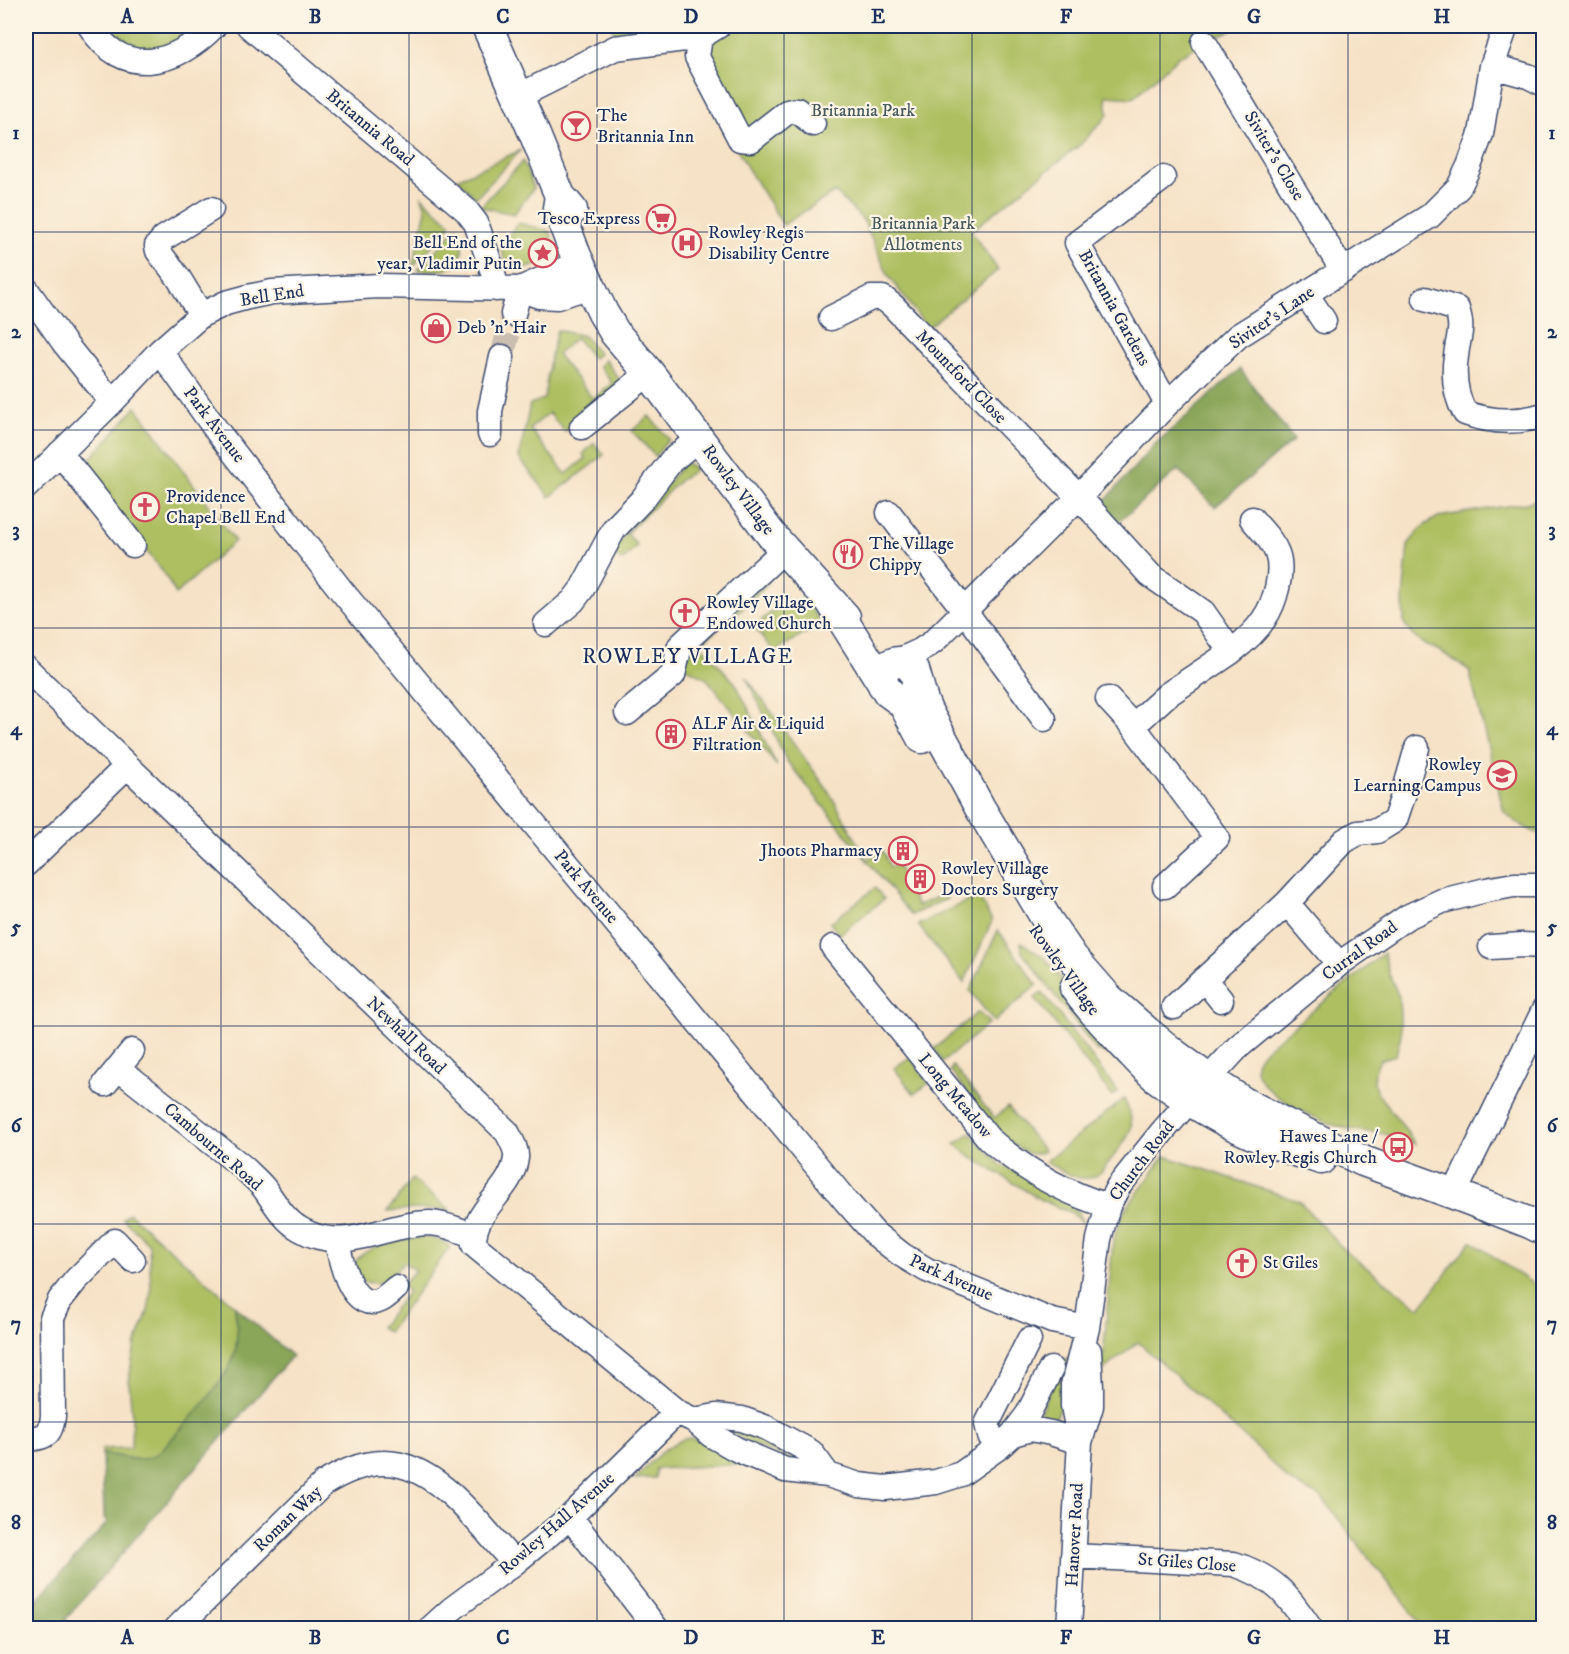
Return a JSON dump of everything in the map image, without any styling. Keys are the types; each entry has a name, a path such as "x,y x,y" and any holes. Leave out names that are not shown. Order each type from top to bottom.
{"main road":[{"name":"Rowley Village","path":"487,26 560,196 578,216 585,231 580,243 615,333 649,373 773,537 831,603 871,643 891,656 901,680 903,703 963,817 1015,902 1078,992 1105,1024 1154,1076 1198,1090 1218,1118 1303,1154 1440,1189 1544,1230"},
{"name":"Rowley Village","path":"560,196 558,208 588,267"}],"street":[{"path":"90,26 115,53 129,59 147,61 168,58 186,50 203,38 214,26"},
{"name":"Britannia Road","path":"249,26 466,210 476,223 493,272 485,288"},
{"name":"Siviter's Lane","path":"901,680 920,651 933,642 965,611 1078,498 1167,404 1238,336 1430,216 1459,188 1481,134 1492,66 1506,26"},
{"path":"519,96 615,48 709,32"},
{"path":"709,32 697,57 740,138 751,140 787,112 797,110 813,124"},
{"name":"Siviter's Close","path":"1204,42 1343,271"},
{"path":"1492,66 1528,76 1544,84"},
{"name":"Britannia Gardens","path":"1163,178 1077,243 1167,404"},
{"path":"201,315 178,277 158,251 157,246 164,238 211,209"},
{"name":"Bell End","path":"26,488 160,351 201,315 226,303 272,292 379,286 520,289 538,296 557,297 588,267"},
{"path":"26,289 71,352 112,402"},
{"path":"513,314 520,289"},
{"path":"1306,294 1324,321"},
{"name":"Mountford Close","path":"831,318 871,298 883,298 1078,498"},
{"path":"1425,299 1457,309 1461,320 1454,376 1465,413 1487,419 1504,420 1523,420 1544,415"},
{"name":"Park Avenue","path":"160,351 217,431 341,590 875,1234 902,1255 927,1270 1052,1321 1087,1328"},
{"path":"490,434 490,411 502,357"},
{"path":"582,427 649,373"},
{"path":"546,624 573,601 582,589 614,529 642,500 671,461 699,438"},
{"path":"60,453 134,545"},
{"path":"1078,498 1150,575 1203,612 1231,652"},
{"path":"889,513 965,611 1044,719"},
{"path":"1133,726 1167,695 1248,639 1265,618 1278,586 1280,568 1278,555 1272,543 1252,519"},
{"path":"627,713 673,675 680,646 785,549"},
{"name":"Newhall Road","path":"26,668 507,1132 517,1157 511,1175 478,1220 474,1236"},
{"path":"1108,699 1133,726 1217,838 1165,885"},
{"path":"1174,1007 1287,903 1344,841 1358,833 1377,831 1395,820 1417,748"},
{"path":"26,864 127,766"},
{"name":"Curral Road","path":"1198,1090 1239,1047 1339,964 1407,917 1442,902 1486,890 1544,885"},
{"path":"1287,903 1339,964"},
{"path":"1491,947 1544,946"},
{"name":"Long Meadow","path":"833,947 988,1139 1013,1160 1045,1179 1081,1198 1108,1206"},
{"path":"1204,979 1221,1000"},
{"path":"1440,1189 1544,1010"},
{"name":"Cambourne Road","path":"118,1068 244,1168 262,1186 287,1219 299,1229 316,1237 337,1241 359,1238 407,1225 431,1223 451,1227 474,1236"},
{"name":"Church Road","path":"1092,1288 1099,1239 1108,1206 1119,1187 1198,1090"},
{"path":"474,1236 474,1245 711,1435 736,1449 785,1470 828,1475 859,1485 885,1488 936,1482 961,1474 1006,1440 1028,1414 1051,1368"},
{"path":"337,1241 341,1262 350,1285 361,1299 372,1302 382,1299 396,1288"},
{"path":"26,1439 40,1438 52,1426 52,1318 60,1300 76,1280 115,1242 133,1260"},
{"name":"Hanover Road","path":"1069,1629 1080,1442 1073,1406 1073,1385 1087,1328 1092,1288"},
{"path":"1029,1340 987,1424 990,1436 1006,1440 1031,1429 1080,1442"},
{"path":"686,1416 742,1419 767,1428 811,1452 828,1475"},
{"name":"Rowley Hall Avenue","path":"431,1629 452,1609 514,1563 686,1416"},
{"name":"Roman Way","path":"188,1625 322,1484 340,1474 363,1466 384,1463 409,1467 431,1478 450,1492 514,1563"},
{"path":"570,1516 656,1629"},
{"name":"St Giles Close","path":"1073,1556 1234,1564 1254,1571 1274,1583 1295,1605 1310,1629"}],"green space":[{"path":"98,26 204,26 187,43 133,53"},
{"name":"Britannia Park","path":"611,26 1242,26 1204,42 1178,57 1133,98 1106,96 1108,115 1081,144 971,231 998,270 927,328 888,275 864,221 835,192 783,225 746,166 701,80 682,33 619,40"},
{"path":"521,150 476,198 457,179"},
{"path":"523,161 534,188 514,214 480,207"},
{"path":"422,197 451,224 412,268 426,210"},
{"path":"518,223 550,231 553,249 548,259 537,265 523,268 511,267 507,264 500,246"},
{"path":"457,227 461,236 462,251 456,264 446,270 418,270"},
{"path":"557,330 584,336 599,354 593,358 576,338 557,354 593,399 612,383 599,366 605,360 623,385 565,432 549,413 530,429 566,474 586,458 583,454 594,443 604,455 550,497 519,458 530,404 544,399"},
{"path":"1240,369 1294,440 1215,507 1178,470 1116,524 1103,503 1154,445"},
{"path":"136,407 235,541 176,594 163,572 80,468"},
{"path":"649,416 669,439 655,456 632,431"},
{"path":"685,462 696,469 679,481 627,533 637,546 622,561 612,552 626,533"},
{"path":"1544,498 1543,835 1522,826 1504,812 1469,670 1412,635 1404,623 1403,599 1408,545 1425,525 1438,517"},
{"path":"770,578 750,602 700,644 736,684 777,766 707,679 679,663"},
{"path":"795,601 809,606 823,624 783,646 775,653 754,627 778,608"},
{"path":"746,677 829,792 867,859 883,851 890,867 897,864 917,906 944,894 947,899 911,915 787,761"},
{"path":"875,888 884,899 839,935 830,923"},
{"path":"978,896 992,921 964,983 918,925"},
{"path":"998,930 1037,985 994,1022 970,991"},
{"path":"1021,942 1046,959 1088,1014 1133,1061 1097,1051 1022,952"},
{"path":"1384,953 1389,974 1399,997 1401,1035 1396,1055 1380,1060 1375,1071 1374,1084 1377,1093 1415,1144 1384,1134 1337,1126 1301,1111 1274,1094 1257,1074 1257,1061 1266,1049"},
{"path":"1042,992 1118,1092 1112,1096 1035,998"},
{"path":"978,1012 989,1023 943,1062 934,1049"},
{"path":"910,1057 929,1083 914,1094 894,1068"},
{"path":"953,1066 994,1118 1008,1107 1044,1151 1034,1154 1024,1151 996,1130 950,1070"},
{"path":"1124,1099 1131,1116 1131,1127 1123,1144 1101,1172 1087,1178 1080,1178 1045,1162"},
{"path":"970,1133 1001,1165 1065,1196 1075,1207 1083,1224 1072,1213 1041,1200 973,1158 955,1144"},
{"path":"1165,1156 1299,1201 1346,1252 1420,1308 1471,1241 1543,1291 1543,1625 1540,1628 1424,1628 1322,1498 1289,1481 1262,1453 1138,1342 1102,1371 1113,1240 1125,1210"},
{"path":"412,1179 450,1210 388,1211"},
{"path":"129,1213 235,1306 237,1329 235,1352 214,1391 161,1451 145,1459 102,1454 102,1449 131,1448 132,1416 129,1383 131,1366 135,1346 148,1311 151,1292 149,1244 123,1219"},
{"path":"427,1237 450,1247 388,1332 380,1327 408,1292 402,1286 415,1270 404,1262 386,1280 369,1283 361,1281 354,1264 367,1251 386,1243"},
{"path":"235,1306 292,1356 65,1620 73,1628 26,1628 26,1611 107,1523 104,1517 102,1454 132,1459 145,1459 153,1456 161,1451 192,1417 214,1391 235,1352 237,1329"},
{"path":"1068,1357 1063,1402 1057,1416 1049,1422 1037,1420 1059,1366"},
{"path":"728,1423 801,1456 796,1459 750,1443 727,1428"},
{"path":"690,1438 700,1440 746,1464 656,1469 655,1478 635,1479 667,1448"}],"tunnel":[{"path":"502,357 513,314"}],"place":[{"name":"The Britannia Inn","path":"576,126"},
{"name":"Tesco Express","path":"661,219"},
{"name":"Rowley Regis Disability Centre","path":"687,243"},
{"name":"Bell End of the year, Vladimir Putin","path":"543,253"},
{"name":"Deb 'n' Hair","path":"436,328"},
{"name":"Providence Chapel Bell End","path":"145,507"},
{"name":"The Village Chippy","path":"848,554"},
{"name":"Rowley Village Endowed Church","path":"685,613"},
{"name":"ALF Air & Liquid Filtration","path":"671,734"},
{"name":"Rowley Learning Campus","path":"1502,775"},
{"name":"Jhoots Pharmacy","path":"903,851"},
{"name":"Rowley Village Doctors Surgery","path":"920,879"},
{"name":"Hawes Lane / Rowley Regis Church","path":"1398,1147"},
{"name":"St Giles","path":"1242,1263"}],"district":[{"name":"ROWLEY VILLAGE","path":"688,657"}],"park label":[{"name":"Britannia Park Allotments","path":"923,234"}]}
